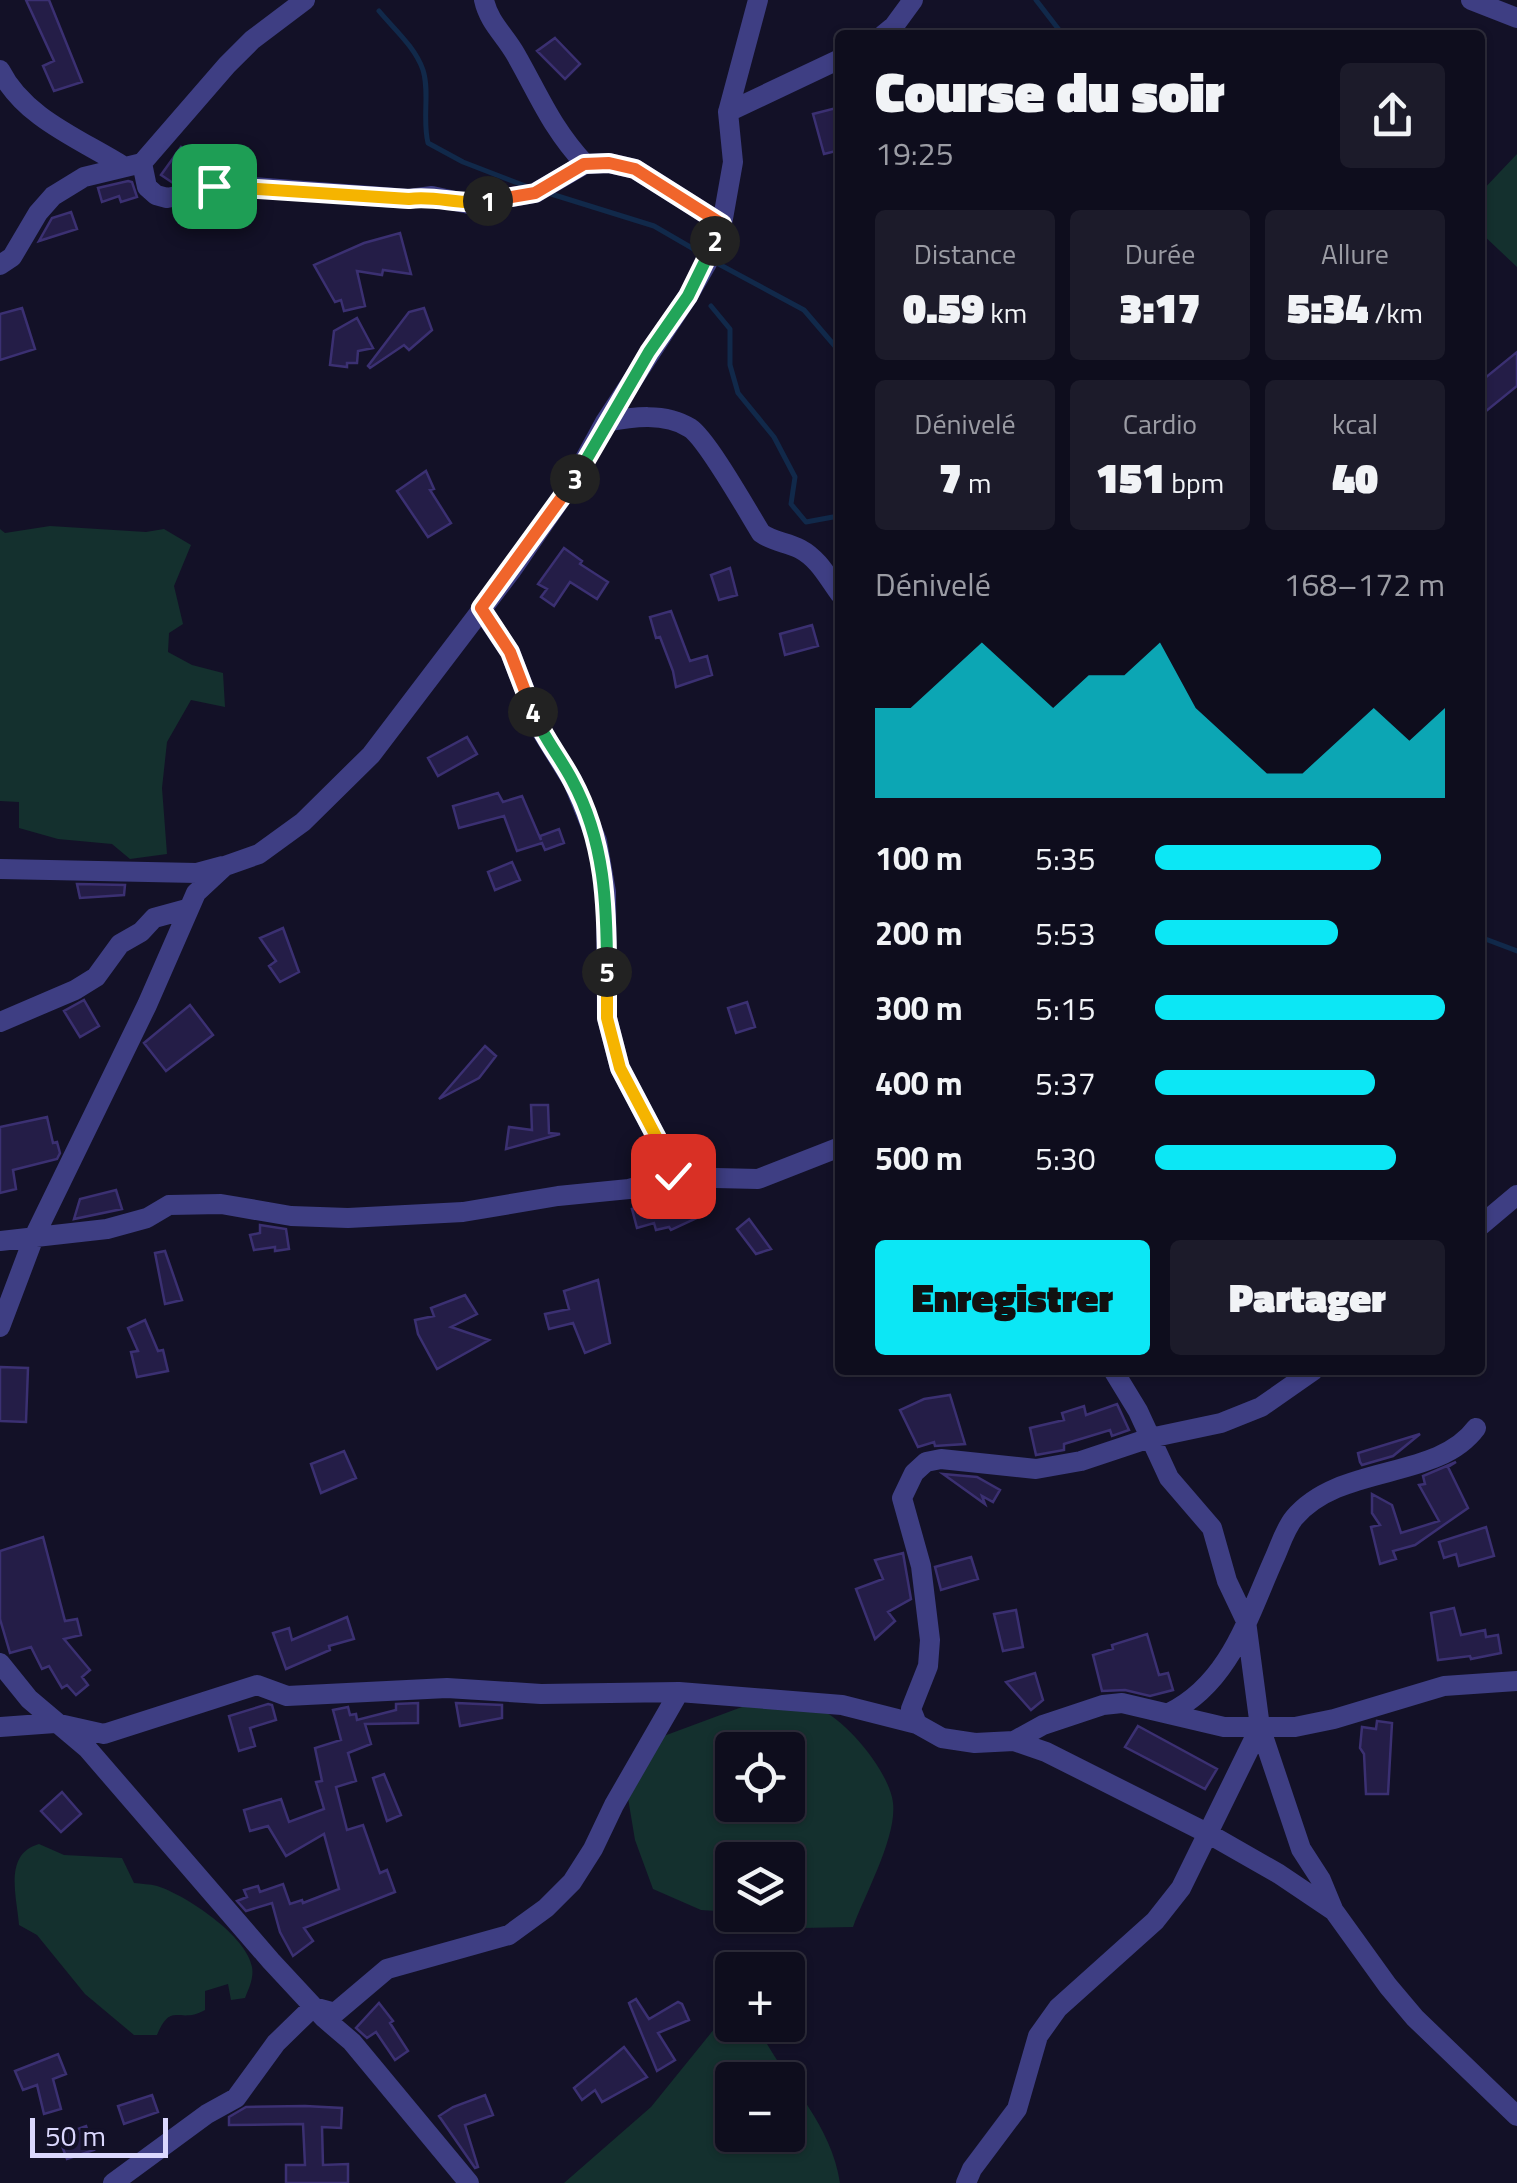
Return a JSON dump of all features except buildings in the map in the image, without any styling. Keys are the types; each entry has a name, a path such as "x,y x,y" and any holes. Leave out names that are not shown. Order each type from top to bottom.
{"street":[{"path":"0,265 12,257 38,213 54,196 84,177 133,165 252,40 306,0"},
{"path":"484,0 488,17 514,51 550,122 584,164"},
{"path":"0,868 196,872 259,854 333,795 403,715 574,481 605,422 708,263 722,224 733,162 728,112 758,0"},
{"path":"889,30 914,0"},
{"path":"1472,0 1517,18"},
{"path":"728,112 835,61"},
{"path":"0,70 18,98 53,125 133,165 148,188 167,198 229,186 409,199 432,196 469,204 535,193 584,164 609,163 635,169 722,224"},
{"path":"605,422 654,418 694,430 760,533 799,548 818,562 835,587"},
{"path":"481,608 510,652 539,727 573,782 597,841 606,892 607,1018 620,1068 660,1144 696,1176"},
{"path":"0,1327 34,1237 139,1022 186,909 196,893 225,866"},
{"path":"0,1022 75,990 96,977 120,944 141,932 154,918 186,909"},
{"path":"0,1241 107,1229 147,1218 169,1205 221,1204 290,1216 418,1216 629,1189 673,1176 758,1179 835,1149"},
{"path":"1485,1222 1517,1195"},
{"path":"1116,1375 1169,1478 1212,1528 1226,1581 1246,1621 1260,1727 1301,1849 1334,1910 1416,2018 1517,2116"},
{"path":"917,1724 912,1709 928,1666 930,1640 921,1566 902,1498 914,1473 926,1462 941,1458 1016,1469 1058,1466 1150,1438 1221,1424 1254,1410 1308,1375"},
{"path":"1169,1713 1204,1690 1234,1652 1294,1519 1308,1506 1348,1482 1463,1445 1476,1428"},
{"path":"0,1663 55,1724 88,1748 314,2007 352,2042 469,2183"},
{"path":"1014,1741 1043,1725 1103,1705 1122,1703 1224,1728 1295,1726 1444,1686 1517,1682"},
{"path":"0,1727 55,1724 104,1734 257,1685 287,1696 447,1688 541,1694 679,1692 842,1705 917,1724 942,1738 975,1743 1014,1741 1046,1752 1209,1834 1334,1910"},
{"path":"314,2007 335,2013 387,1969 509,1935 546,1908 572,1882 593,1849 679,1692"},
{"path":"966,2183 972,2168 1017,2108 1038,2036 1058,2008 1155,1921 1181,1888 1260,1727"},
{"path":"113,2183 206,2114 236,2098 276,2043 314,2007"}],"green space":[{"path":"1517,154 1517,267 1485,237 1485,188"},
{"path":"50,526 146,532 164,529 191,545 174,586 183,624 169,633 168,652 192,665 223,673 225,707 191,700 167,742 162,788 167,854 130,859 112,844 58,839 19,828 19,802 0,801 0,529 5,533"},
{"path":"750,1704 794,1705 819,1709 854,1736 884,1777 893,1803 893,1817 885,1848 853,1927 805,1928 805,1842 715,1842 715,1911 701,1910 653,1889 635,1840 626,1786 653,1740"},
{"path":"39,1844 64,1855 122,1858 134,1883 169,1891 213,1918 248,1955 252,1975 245,1998 231,2000 228,1984 205,1991 205,2010 167,2018 157,2035 134,2035 85,1994 37,1935 19,1925 16,1867 28,1849"},
{"path":"715,2028 715,2042 766,2042 779,2062 715,2062 715,2152 805,2152 805,2102 827,2140 840,2183 564,2183 651,2107"}],"waterway":[{"path":"1036,0 1059,30"},
{"path":"379,11 410,46 423,70 428,143 463,162 528,187"},
{"path":"548,193 654,226 704,255"},
{"path":"713,261 804,310 835,346"},
{"path":"711,306 730,329 730,365 738,393 774,437 795,477 791,504 806,522 835,518"},
{"path":"1485,939 1517,951"}],"route":[{"path":"214,186 409,199 432,196 469,204 535,193 584,164 609,163 635,169 722,224 708,263 605,422 574,481 481,608 510,652 539,727 573,782 597,841 606,892 607,1018 620,1068 635,1101 660,1144 696,1176 673,1176"}]}
